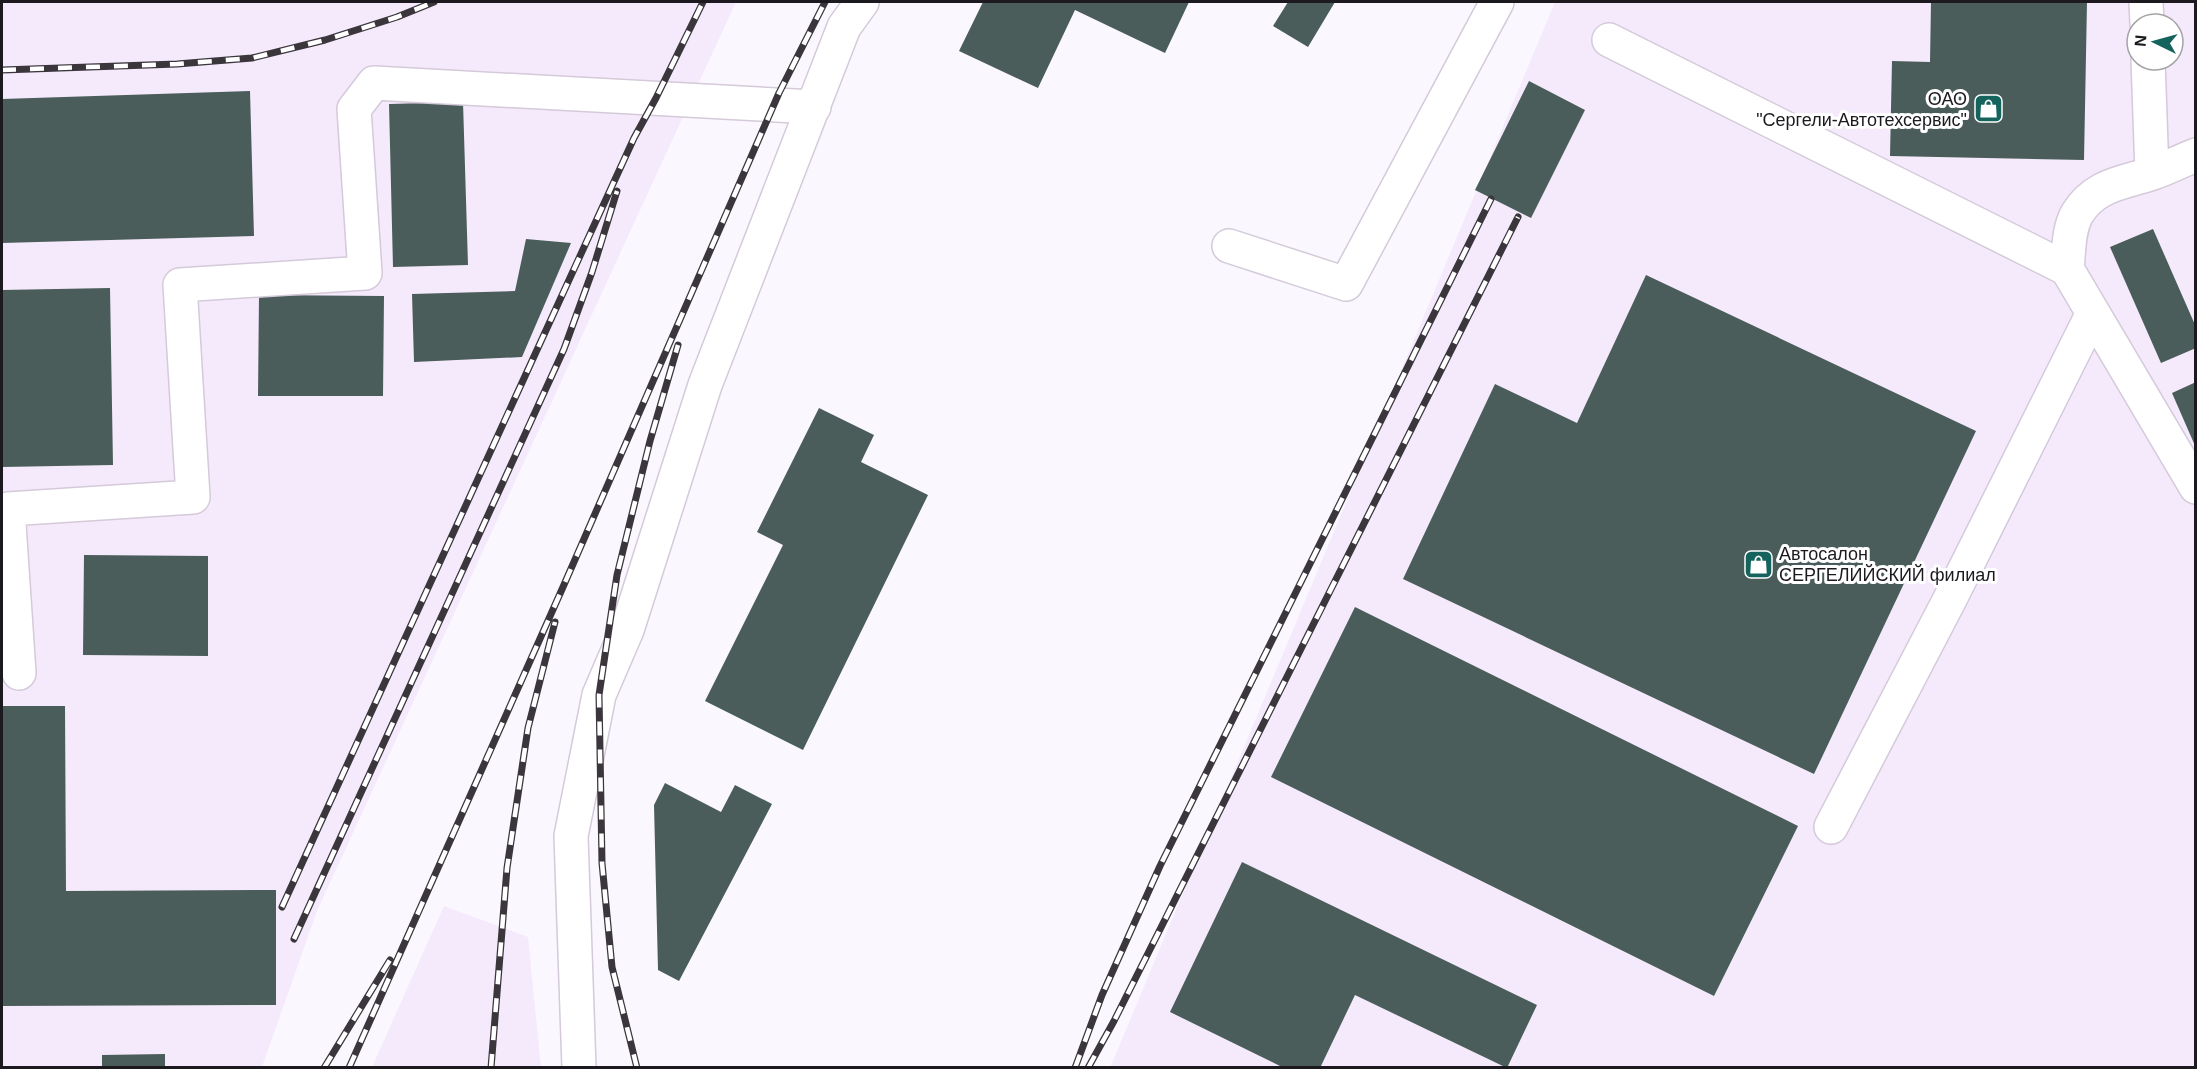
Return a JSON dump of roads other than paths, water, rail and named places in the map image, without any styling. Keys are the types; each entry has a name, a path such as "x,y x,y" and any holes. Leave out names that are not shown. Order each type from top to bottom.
{"lane":[{"path":"579,1068 570,836 599,695 627,630 705,385 844,27 862,2"},
{"path":"1229,246 1346,284 1497,2"},
{"path":"1608,40 2067,269 2196,487"},
{"path":"2148,72 2152,173"},
{"path":"19,673 8,509 194,497 180,285 365,273 354,109 374,83 813,107"},
{"path":"2067,269 2070,238 2077,214 2096,194 2120,181 2152,173 2196,155"},
{"path":"1831,827 1951,597 2093,313"}],"railway":[{"path":"2,70 177,64 252,58 325,40 397,17 434,2"},
{"path":"282,907 634,138 703,2"},
{"path":"349,1068 779,93 825,2"},
{"path":"294,939 564,349 592,272 617,191"},
{"path":"1075,1068 1102,995 1160,866 1491,199"},
{"path":"1088,1068 1114,1021 1518,217"},
{"path":"637,1068 612,967 602,863 599,695 617,575 650,441 678,345"},
{"path":"491,1068 507,868 528,728 555,622"},
{"path":"324,1068 390,960"}],"place":[{"name":"ОАО \"Сергели-Автотехсервис\"","path":"1988,109"},
{"name":"Автосалон СЕРГЕЛИЙСКИЙ филиал","path":"1758,564"}]}
